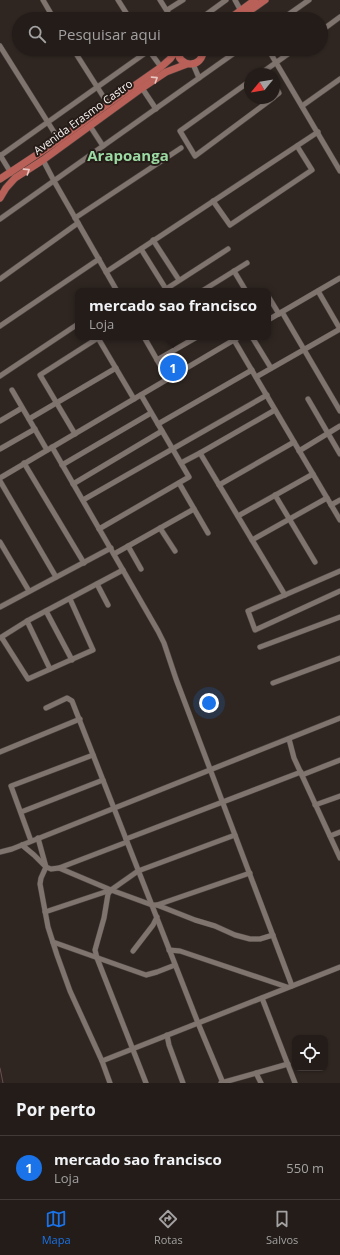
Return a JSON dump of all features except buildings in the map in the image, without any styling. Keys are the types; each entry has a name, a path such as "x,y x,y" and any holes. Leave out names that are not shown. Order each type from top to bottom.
{"main road":[{"path":"247,12 255,0"},
{"path":"249,12 265,0"},
{"name":"Avenida Erasmo Castro","path":"0,179 59,140 161,67 172,56"},
{"path":"179,56 182,62 190,64 200,61 202,56"},
{"name":"Avenida Erasmo Castro","path":"0,198 15,178 43,160 142,88 166,72 190,64"}],"street":[{"path":"42,0 50,12"},
{"path":"118,0 126,12"},
{"path":"160,0 167,10 183,0"},
{"path":"210,12 226,0"},
{"path":"235,0 244,12"},
{"path":"289,12 300,2 309,0"},
{"path":"328,26 340,17"},
{"path":"0,46 59,140"},
{"path":"78,56 108,104"},
{"path":"11,172 0,155 141,56"},
{"path":"153,56 161,67"},
{"path":"0,219 230,56"},
{"path":"272,56 340,171"},
{"path":"271,68 285,56"},
{"path":"190,64 199,78"},
{"path":"302,106 340,79"},
{"path":"244,85 180,131 195,156 264,104"},
{"path":"142,88 156,108"},
{"path":"90,126 103,146"},
{"path":"106,272 318,132"},
{"path":"214,201 230,225 312,170 297,146"},
{"path":"75,218 181,148"},
{"path":"43,160 115,288"},
{"path":"0,279 78,223"},
{"path":"153,240 179,280"},
{"path":"141,249 163,288"},
{"path":"167,288 228,249"},
{"path":"0,326 99,260"},
{"path":"207,288 247,263"},
{"path":"234,271 244,288"},
{"path":"271,318 340,278"},
{"path":"256,377 340,329 318,291"},
{"path":"271,300 304,350 340,411"},
{"path":"1,375 75,326"},
{"path":"75,434 40,375 95,340"},
{"path":"99,340 134,399"},
{"path":"146,340 168,379"},
{"path":"157,360 192,340"},
{"path":"0,478 233,340"},
{"path":"237,340 256,377 340,520"},
{"path":"254,340 271,368"},
{"path":"29,419 116,368"},
{"path":"158,424 252,370"},
{"path":"12,390 35,429 62,465 164,643 176,679 273,935 289,987"},
{"path":"99,529 189,477 141,395"},
{"path":"83,500 172,448 267,396"},
{"path":"308,399 340,454"},
{"path":"0,421 22,408"},
{"path":"181,463 275,410"},
{"path":"62,465 152,413"},
{"path":"299,450 340,426"},
{"path":"0,449 35,429"},
{"path":"73,484 162,431"},
{"path":"219,484 294,442"},
{"path":"200,453 285,595"},
{"path":"24,463 84,563"},
{"path":"238,516 313,474"},
{"path":"0,481 56,577"},
{"path":"179,483 208,533"},
{"path":"275,495 315,562"},
{"path":"252,540 327,498"},
{"path":"331,505 340,500"},
{"path":"114,554 194,509"},
{"path":"160,528 175,551"},
{"path":"0,542 30,591"},
{"path":"128,546 141,569"},
{"path":"0,607 110,548"},
{"path":"70,598 92,650 28,679 1,638 26,621 123,570"},
{"path":"340,571 248,611 255,630 340,591"},
{"path":"97,584 108,605"},
{"path":"46,611 72,660"},
{"path":"260,647 340,617"},
{"path":"26,621 50,670"},
{"path":"273,684 340,658"},
{"path":"46,708 64,699 72,700 138,871 154,905 169,950 222,1083 288,1064"},
{"path":"0,852 22,845 340,718"},
{"path":"0,752 80,720"},
{"path":"288,739 294,758 340,858"},
{"path":"31,841 11,786 94,755"},
{"path":"22,845 46,868 59,868 223,802 340,760"},
{"path":"20,812 103,780"},
{"path":"315,805 340,796"},
{"path":"330,836 340,832"},
{"path":"45,912 111,890 138,871 235,835"},
{"path":"38,838 46,868 40,884 48,927 70,991 102,1061 110,1083"},
{"path":"59,868 111,890 215,926 235,935 250,939 260,939 273,935"},
{"path":"154,905 250,873"},
{"path":"111,890 108,894 104,918 95,950 146,1083"},
{"path":"133,951 153,925 157,917"},
{"path":"53,942 146,975 175,965"},
{"path":"57,955 63,946"},
{"path":"169,950 180,951 289,987"},
{"path":"102,1061 340,967"},
{"path":"262,998 295,1083"},
{"path":"167,1035 169,1045 183,1083"},
{"path":"256,1073 261,1083"}],"waterway":[{"path":"0,1068 3,1083"}],"place":[{"name":"mercado sao francisco","path":"173,368"}],"district":[{"name":"Arapoanga","path":"128,156"}]}
